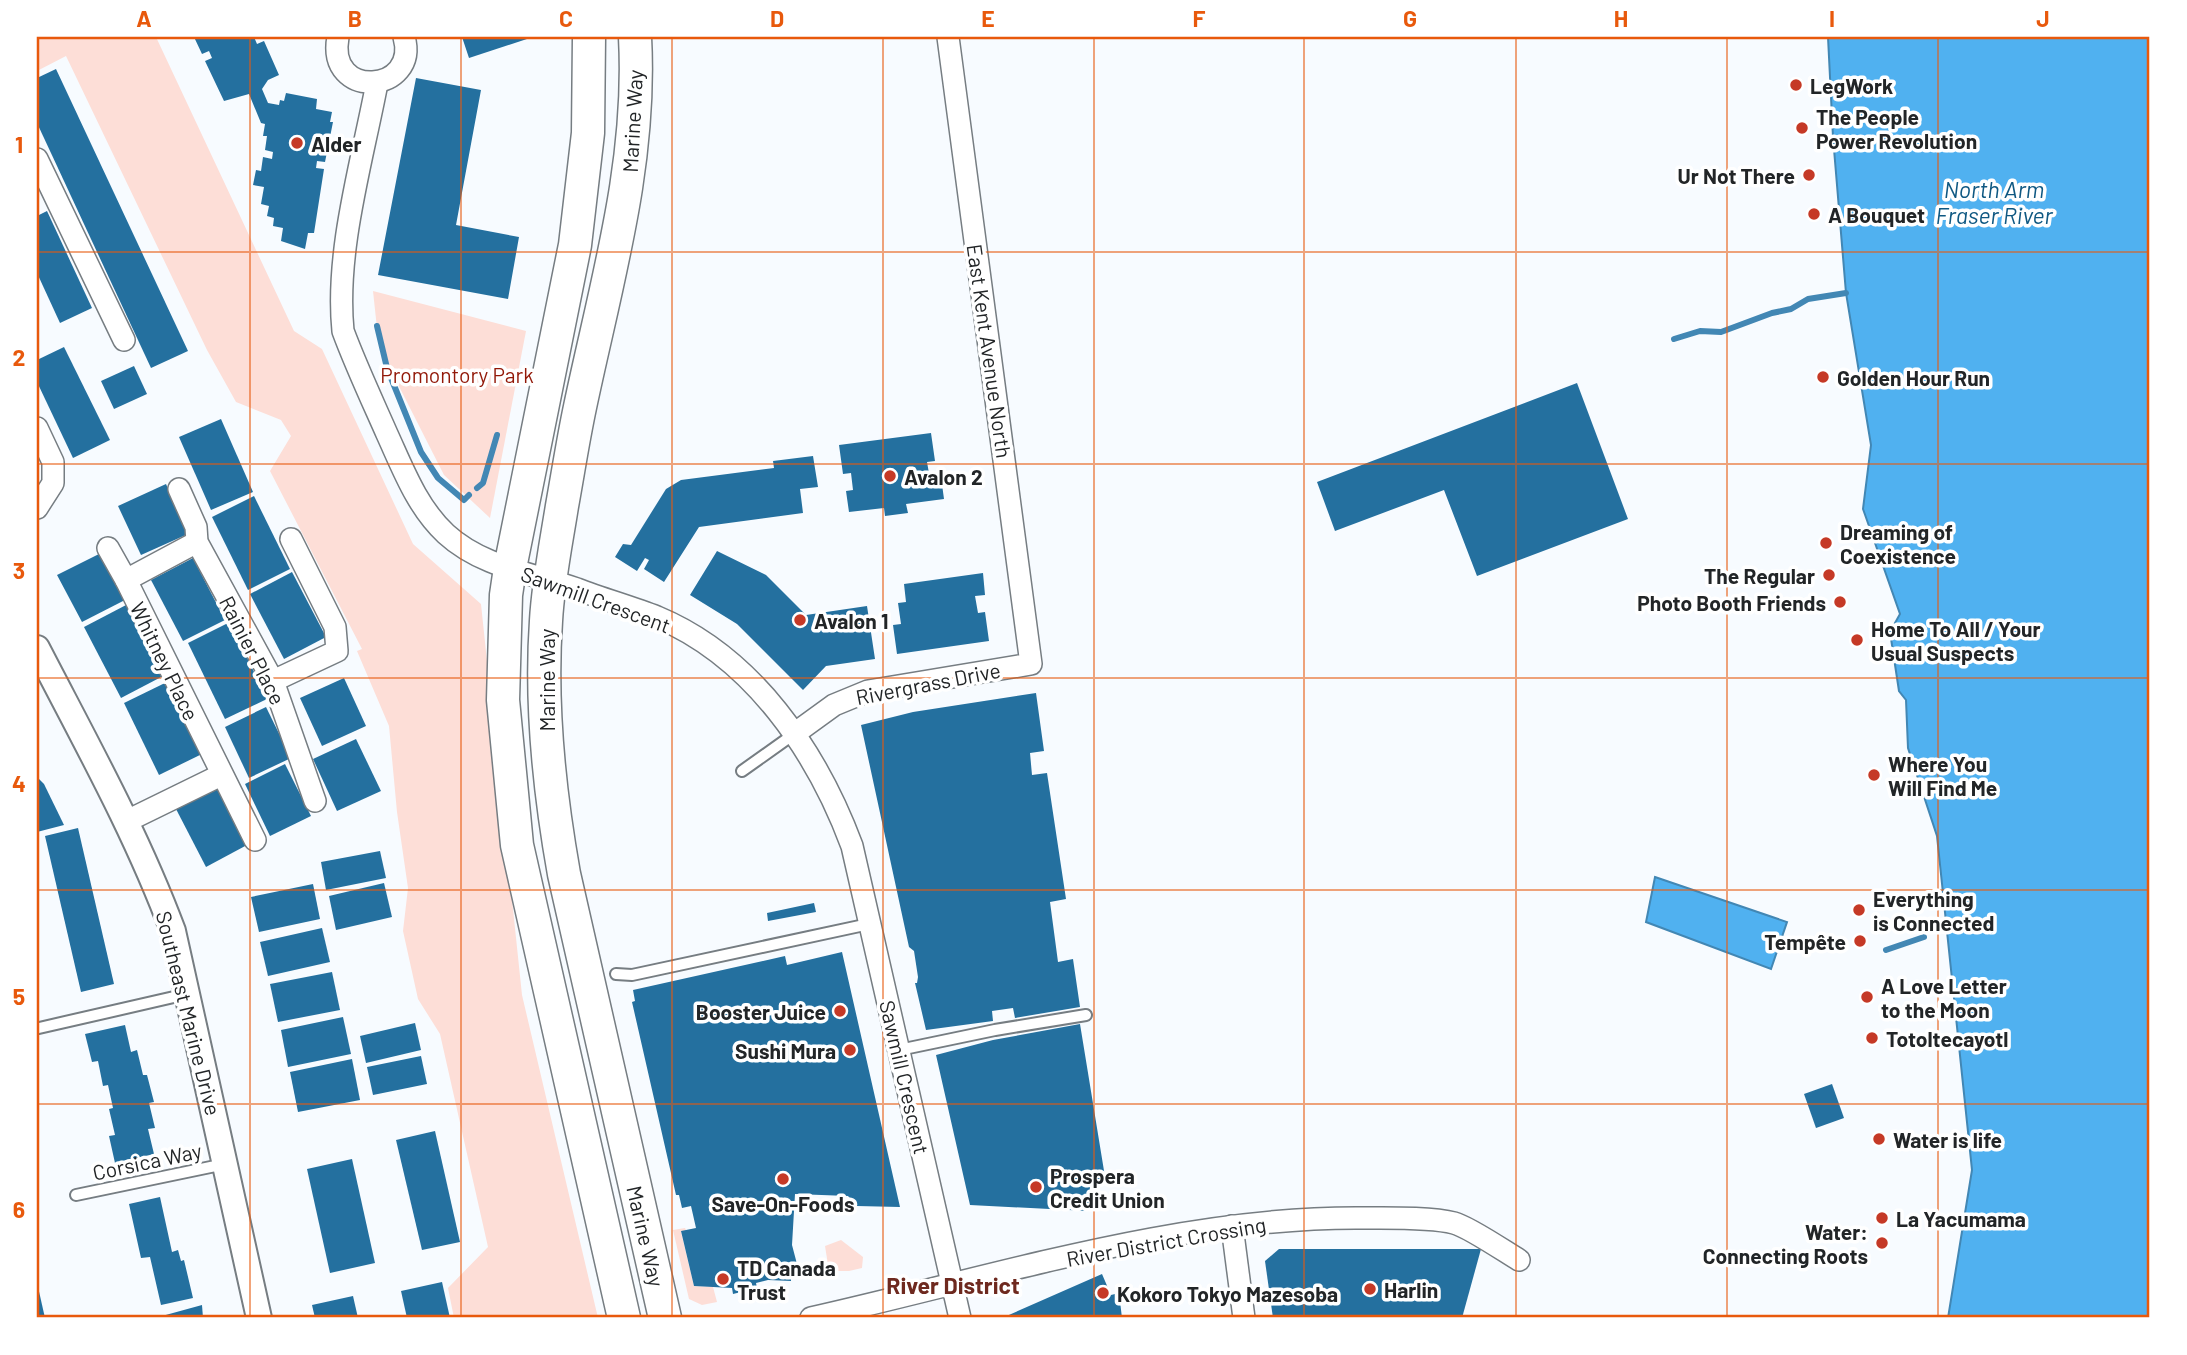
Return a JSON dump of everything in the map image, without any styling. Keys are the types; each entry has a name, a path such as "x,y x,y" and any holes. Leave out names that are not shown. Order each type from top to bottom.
{"main road":[{"name":"Marine Way","path":"589,37 588,133 575,245 510,568 506,595 503,701 517,845 624,1318"},
{"name":"Marine Way","path":"635,37 630,173 621,230 579,409 551,581 546,621 545,731 551,803 564,874 665,1318"}],"street":[{"path":"338,37 338,61 344,71 365,83 377,83 397,72 406,52 404,37"},
{"name":"East Kent Avenue North","path":"948,37 1031,664"},
{"name":"Sawmill Crescent","path":"377,83 341,269 342,331 416,496 446,534 480,558 659,618 700,641 747,677 776,709 810,758 838,811 852,846 960,1318"},
{"path":"37,159 124,340"},
{"path":"37,428 53,462 53,483 37,508"},
{"name":"Rainier Place","path":"179,489 195,527 197,542 274,681 315,801"},
{"path":"274,681 337,651 335,627 291,539"},
{"path":"126,580 197,542"},
{"name":"Whitney Place","path":"108,548 255,840"},
{"name":"Southeast Marine Drive","path":"37,648 127,821 152,874 173,931 259,1318"},
{"name":"Rivergrass Drive","path":"794,734 834,705 868,691 1031,664"},
{"path":"127,821 221,775"},
{"name":"River District Crossing","path":"811,1318 1119,1247 1232,1226 1320,1218 1394,1218 1455,1223 1519,1260"},
{"path":"1232,1226 1244,1318"}],"lane":[{"path":"742,771 794,734"},
{"path":"616,974 632,975 869,925"},
{"path":"40,1028 187,994"},
{"path":"899,1050 995,1030 1086,1016"},
{"name":"Corsica Way","path":"76,1195 225,1164"}],"green space":[{"path":"37,37 156,37 294,331 322,349 413,544 481,604 522,995 598,1318 454,1318 448,1288 488,1247 440,1034 418,999 403,931 408,888 389,726 357,651 362,649 270,471 291,436 281,420 236,402 207,350 66,56 37,71"},
{"name":"Promontory Park","path":"373,291 526,331 490,518 444,475 379,347"},
{"path":"673,1230 686,1230 681,1232 694,1286 713,1287 717,1302 702,1305 689,1299"},
{"path":"841,1240 863,1257 862,1268 829,1271 825,1246"}],"water":[{"name":"North Arm Fraser River","path":"1828,37 2150,37 2150,1318 1948,1318 1972,1170 1937,836 1908,748 1906,700 1899,691 1890,632 1900,614 1863,509 1871,445 1846,293"},
{"path":"1655,877 1787,922 1771,969 1646,922"}],"building":[{"name":"Alder","path":"194,37 254,37 257,44 264,41 279,75 268,80 262,89 268,103 279,105 280,100 284,101 286,93 317,99 316,109 332,112 330,122 333,122 325,162 317,161 316,168 324,169 314,233 308,233 305,249 281,241 283,228 273,226 274,218 267,216 269,206 261,204 264,187 253,185 256,170 261,171 263,157 272,159 273,152 265,150 265,124 261,123 249,94 224,101 205,61 212,58 209,51 202,54"},
{"path":"462,37 533,37 469,58"},
{"path":"56,69 188,351 151,368 37,123 37,78"},
{"path":"416,78 481,90 456,225 519,237 508,299 378,275"},
{"path":"47,211 92,308 60,323 37,273 37,216"},
{"path":"64,347 110,440 73,458 37,382 37,360"},
{"path":"134,366 147,394 114,409 101,381"},
{"path":"1577,383 1628,519 1477,576 1444,490 1335,531 1317,482"},
{"path":"221,419 253,492 211,510 179,437"},
{"name":"Avalon 2","path":"931,433 935,461 927,462 930,479 941,477 944,499 906,504 908,513 885,516 884,508 849,512 846,491 853,490 851,473 843,474 839,445"},
{"path":"813,456 818,487 800,489 803,513 699,527 664,582 644,569 649,560 645,558 637,571 615,557 623,544 631,545 666,489 681,480 774,468 773,461"},
{"path":"166,484 188,534 141,555 118,506"},
{"path":"254,496 290,569 248,590 212,517"},
{"name":"Avalon 1","path":"717,551 766,575 806,615 867,606 875,659 826,666 803,690 737,624 690,595"},
{"path":"101,553 125,600 82,622 57,575"},
{"path":"193,558 225,620 183,641 151,580"},
{"path":"292,572 326,637 284,659 250,594"},
{"path":"983,573 985,595 975,596 978,613 985,612 989,641 897,654 893,625 901,624 898,603 906,602 904,584"},
{"path":"128,604 165,675 121,698 84,627"},
{"path":"230,622 267,699 225,719 188,643"},
{"path":"344,678 366,726 322,746 300,698"},
{"path":"167,682 202,754 159,775 124,703"},
{"path":"1036,693 1044,751 1030,753 1032,775 1047,773 1066,899 1050,902 1058,962 1073,959 1080,1007 1015,1018 1013,1008 992,1011 993,1021 926,1030 915,983 918,977 914,951 909,947 861,725 913,712"},
{"path":"266,707 291,758 249,778 225,727"},
{"path":"356,739 381,791 337,811 313,759"},
{"path":"285,764 311,816 270,836 245,784"},
{"path":"37,777 44,784 64,825 37,832"},
{"path":"217,787 247,845 206,867 176,809"},
{"path":"78,828 114,984 81,992 45,836"},
{"path":"380,851 386,878 326,890 321,862"},
{"path":"384,883 392,917 336,930 329,896"},
{"path":"313,884 320,919 259,932 251,897"},
{"path":"814,903 816,912 768,921 767,913"},
{"path":"322,928 330,962 268,976 260,942"},
{"path":"842,952 900,1207 857,1206 848,1196 795,1194 792,1245 797,1264 791,1266 791,1281 768,1280 756,1283 757,1288 733,1294 732,1288 694,1286 681,1231 696,1228 691,1206 682,1208 679,1195 676,1195 632,1002 635,1001 633,990 785,956 787,965"},
{"path":"332,972 340,1010 278,1022 270,984"},
{"path":"343,1017 351,1054 288,1067 281,1030"},
{"path":"415,1023 421,1050 366,1063 360,1036"},
{"path":"1080,1024 1106,1183 1090,1186 1088,1211 970,1205 936,1055 993,1040"},
{"path":"125,1025 131,1052 137,1050 154,1102 149,1103 155,1128 148,1129 154,1154 115,1163 109,1136 115,1135 109,1109 113,1108 108,1085 103,1086 98,1061 92,1062 85,1034"},
{"path":"421,1056 427,1084 373,1095 367,1067"},
{"path":"352,1059 360,1100 298,1112 290,1072"},
{"path":"1832,1084 1844,1118 1816,1128 1804,1094"},
{"path":"435,1131 460,1242 422,1250 396,1140"},
{"path":"352,1159 375,1263 330,1273 307,1169"},
{"path":"160,1197 172,1252 178,1250 181,1261 184,1260 193,1298 161,1305 150,1257 141,1258 129,1204"},
{"name":"Harlin","path":"1279,1249 1481,1249 1462,1318 1273,1318 1265,1261"},
{"path":"1102,1274 1111,1295 1119,1293 1122,1318 1002,1318"},
{"path":"442,1282 450,1318 407,1318 401,1291"},
{"path":"38,1287 45,1318 37,1318"},
{"path":"353,1296 358,1318 315,1318 312,1305"},
{"path":"202,1305 203,1318 162,1318 162,1316"}],"waterway":[{"path":"1674,339 1700,331 1721,332 1772,313 1791,309 1808,299 1846,293"},
{"path":"377,326 387,368 421,452 438,478 464,500 469,495"},
{"path":"477,488 483,483 497,435"},
{"path":"1886,950 1924,937"}],"place":[{"name":"LegWork","path":"1796,85"},
{"name":"The People Power Revolution","path":"1802,128"},
{"name":"Alder","path":"297,143"},
{"name":"Ur Not There","path":"1809,175"},
{"name":"A Bouquet","path":"1814,214"},
{"name":"Golden Hour Run","path":"1823,377"},
{"name":"Avalon 2","path":"890,476"},
{"name":"Dreaming of Coexistence","path":"1826,543"},
{"name":"The Regular","path":"1829,575"},
{"name":"Photo Booth Friends","path":"1840,602"},
{"name":"Avalon 1","path":"800,620"},
{"name":"Home To All / Your Usual Suspects","path":"1857,640"},
{"name":"Where You Will Find Me","path":"1874,775"},
{"name":"Everything is Connected","path":"1859,910"},
{"name":"Tempête","path":"1860,941"},
{"name":"A Love Letter to the Moon","path":"1867,997"},
{"name":"Booster Juice","path":"840,1011"},
{"name":"Totoltecayotl","path":"1872,1038"},
{"name":"Sushi Mura","path":"850,1050"},
{"name":"Water is life","path":"1879,1139"},
{"name":"Save-On-Foods","path":"783,1179"},
{"name":"Prospera Credit Union","path":"1036,1187"},
{"name":"La Yacumama","path":"1882,1218"},
{"name":"Water: Connecting Roots","path":"1882,1243"},
{"name":"TD Canada Trust","path":"723,1279"},
{"name":"Harlin","path":"1370,1289"},
{"name":"Kokoro Tokyo Mazesoba","path":"1103,1293"}],"district":[{"name":"River District","path":"953,1285"}]}
